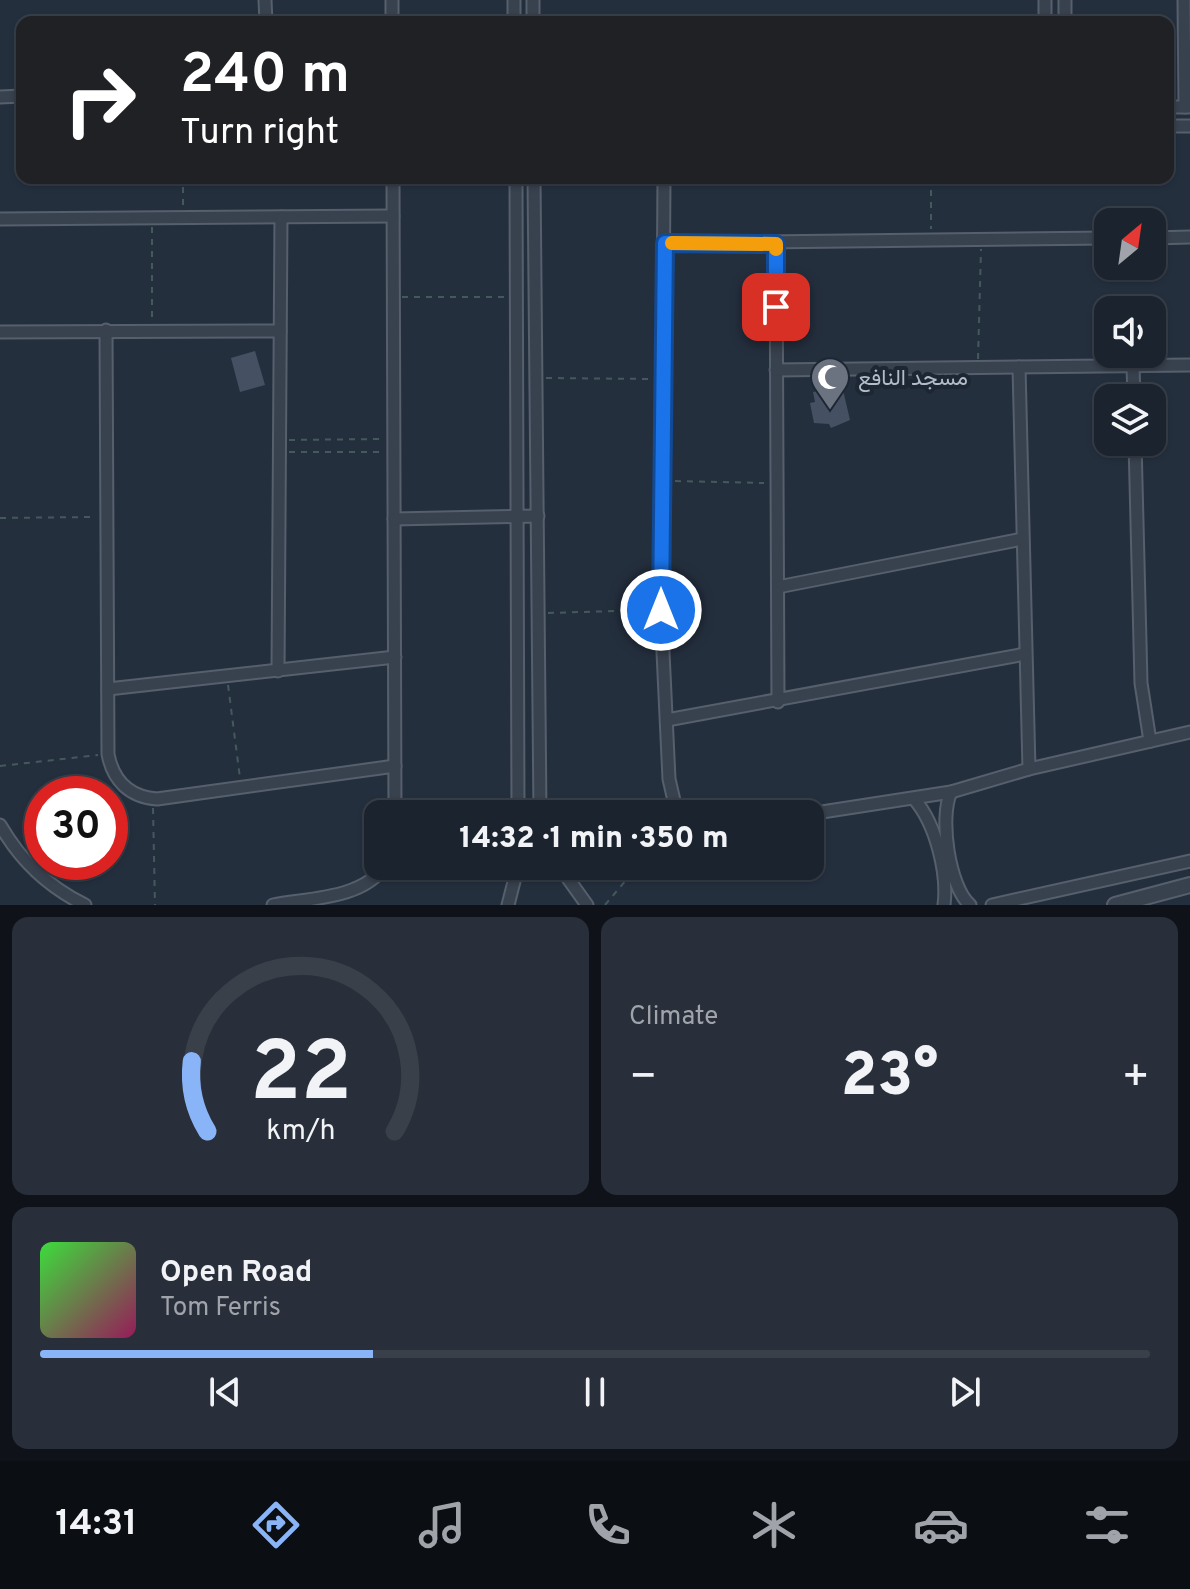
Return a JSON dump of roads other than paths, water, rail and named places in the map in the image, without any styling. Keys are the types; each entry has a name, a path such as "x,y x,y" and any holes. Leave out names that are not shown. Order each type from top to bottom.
{"street":[{"path":"1184,0 1188,107"},
{"path":"393,184 395,800"},
{"path":"516,184 518,800"},
{"path":"534,184 540,800"},
{"path":"664,184 661,610 671,793 675,800"},
{"path":"0,219 393,216"},
{"path":"278,671 281,217"},
{"path":"1166,238 1190,237"},
{"path":"665,243 1094,238"},
{"path":"776,244 778,702"},
{"path":"106,330 108,754 122,785 153,799 395,766"},
{"path":"0,332 280,331"},
{"path":"1166,365 1190,365"},
{"path":"776,370 1094,366"},
{"path":"1019,367 1029,769"},
{"path":"1135,456 1141,683 1150,741"},
{"path":"394,519 538,516"},
{"path":"778,587 1022,539"},
{"path":"667,720 778,702 1025,654"},
{"path":"108,689 395,657"},
{"path":"824,812 915,800 1029,769 1190,732"},
{"path":"951,792 944,813 946,830 959,890 970,905"},
{"path":"915,800 933,831 944,886 944,905"},
{"path":"0,825 26,864 63,894 85,905"},
{"path":"992,905 1190,861"},
{"path":"273,905 354,890 371,880"},
{"path":"508,905 514,880"},
{"path":"569,880 587,905"},
{"path":"1115,905 1190,885"}],"place":[{"name":"مسجد النافع","path":"830,411"}]}
